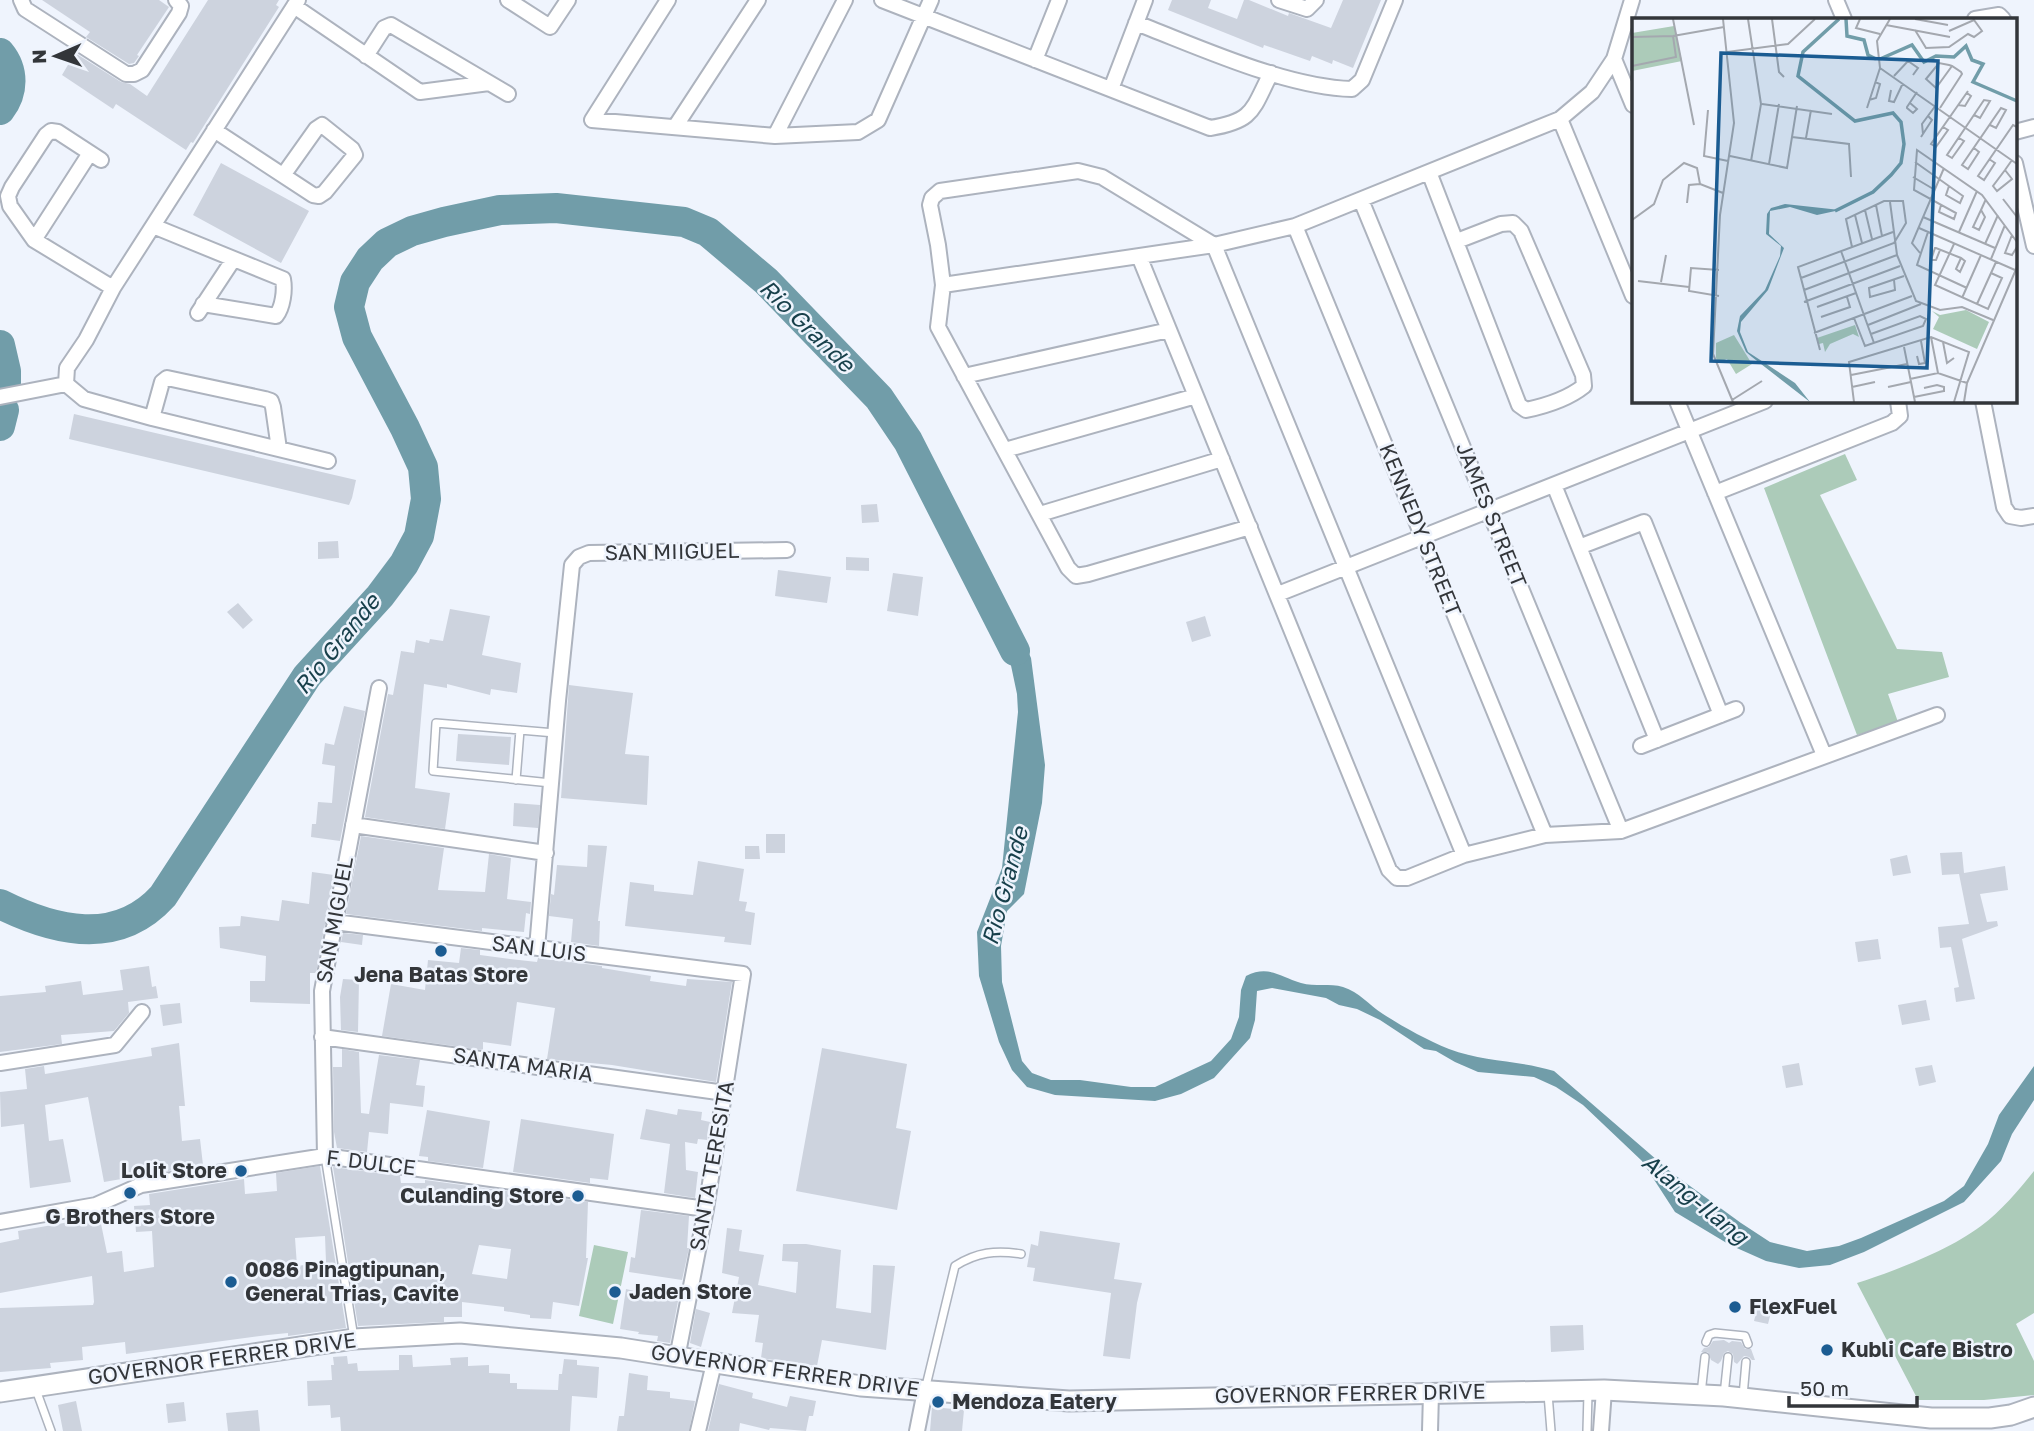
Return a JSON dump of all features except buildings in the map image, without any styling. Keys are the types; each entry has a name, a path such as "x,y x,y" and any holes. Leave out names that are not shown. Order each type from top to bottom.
{"main road":[{"name":"GOVERNOR FERRER DRIVE","path":"0,1392 354,1339 460,1333 621,1349 861,1386 1069,1401 1596,1390 1733,1397 1931,1418 1990,1418 2034,1408"}],"street":[{"path":"21,0 25,9 126,74 142,70 179,13 181,6 176,0"},
{"path":"508,0 550,27 568,0"},
{"path":"668,0 593,120 775,136 858,131 878,120 932,0"},
{"path":"675,127 758,0"},
{"path":"775,136 845,0"},
{"path":"881,0 1210,128 1230,125 1250,114 1271,74"},
{"path":"1035,60 1059,0"},
{"path":"1111,89 1145,0"},
{"path":"1279,0 1307,9 1316,0"},
{"path":"1136,23 1271,74 1339,89 1352,89 1362,80 1395,0"},
{"path":"943,285 1214,245 1296,226 1560,119 1592,92 1614,59 1632,0"},
{"path":"1836,0 1844,18"},
{"path":"66,384 67,368 86,340 113,288 296,3 366,56 420,92 489,83"},
{"path":"1981,18 1999,15 2002,18"},
{"path":"366,56 384,28 391,25 508,94"},
{"path":"1614,59 1632,103"},
{"path":"1560,119 1632,294"},
{"path":"214,130 313,195 319,196 325,192 355,155 352,149 322,125 316,129 284,174"},
{"path":"2016,132 2034,127"},
{"path":"34,240 95,156 58,132 51,131 46,135 12,187 8,196 10,206 34,240 113,288"},
{"path":"2016,167 2034,246"},
{"path":"1250,527 1076,576 1068,568 938,327 943,285 939,245 930,205 932,198 940,191 1078,171 1102,177 1214,245 1464,855"},
{"path":"1429,172 1519,405 1526,410 1536,408 1576,392 1584,386 1583,375 1521,231 1513,223 1501,224 1457,241"},
{"name":"JAMES STREET","path":"1361,200 1621,831"},
{"path":"153,226 283,279 281,310 276,316 201,308 233,260"},
{"name":"KENNEDY STREET","path":"1296,226 1545,835"},
{"path":"1139,256 1390,870 1397,878 1407,878 1464,855 1545,835 1621,831 1937,715"},
{"path":"964,376 1168,330"},
{"path":"152,418 162,382 167,378 251,396 271,401 279,449"},
{"path":"0,397 66,384"},
{"path":"66,384 84,399 328,461"},
{"path":"1005,450 1196,396"},
{"path":"1677,402 1824,755"},
{"path":"1278,594 1759,402"},
{"path":"1715,493 1892,423 1900,416 1898,402"},
{"path":"1983,402 2004,506 2010,516 2034,516"},
{"path":"1040,514 1222,460"},
{"path":"1554,485 1657,740"},
{"path":"1579,547 1644,522 1721,715"},
{"name":"SAN MIIGUEL","path":"537,948 572,565 579,557 589,553 787,550"},
{"name":"SAN MIGUEL","path":"325,1156 322,991 379,688"},
{"path":"1642,746 1736,709"},
{"path":"353,825 546,853"},
{"name":"SAN LUIS","path":"334,922 743,974"},
{"name":"SANTA TERESITA","path":"677,1357 706,1209 743,974"},
{"path":"0,1063 115,1045 142,1012"},
{"name":"SANTA MARIA","path":"322,1037 725,1093"},
{"name":"F. DULCE","path":"0,1222 96,1205 141,1185 325,1156 706,1209"},
{"path":"698,1431 714,1363"},
{"path":"1596,1390 1601,1431"},
{"path":"917,1431 925,1391"},
{"path":"1430,1431 1431,1393"}],"lane":[{"path":"551,783 433,771 436,723 555,733"},
{"path":"516,780 520,730"},
{"path":"325,1156 354,1339"},
{"path":"925,1391 955,1266 973,1255 1001,1251 1021,1254"},
{"path":"1706,1342 1712,1334 1729,1339 1745,1336 1748,1344"},
{"path":"1701,1395 1705,1357"},
{"path":"1728,1357 1733,1397"},
{"path":"1733,1397 1746,1362"},
{"path":"35,1387 51,1431"},
{"path":"1548,1390 1551,1431"},
{"path":"1587,1431 1596,1390"}],"green space":[{"path":"1845,454 1857,480 1820,495 1897,649 1942,652 1949,677 1888,694 1898,722 1857,735 1764,488"},
{"path":"2034,1171 2034,1313 2016,1324 2034,1361 2034,1395 1984,1400 1918,1400 1857,1283 1921,1259 1968,1235 2002,1207"},
{"path":"594,1245 628,1252 613,1324 579,1316"}],"water":[{"name":"Alang-Ilang","path":"1010,612 1031,658 1045,765 1042,803 1024,894 1007,911 1001,946 1002,982 1022,1061 1032,1073 1051,1080 1155,1087 1211,1061 1231,1039 1239,1017 1241,990 1246,976 1261,971 1306,984 1338,986 1349,989 1383,1014 1449,1049 1554,1071 1672,1173 1741,1223 1770,1242 1807,1251 1839,1246 1861,1238 1944,1201 1964,1186 1988,1144 1999,1115 2034,1066 2034,1100 2012,1134 2001,1161 1964,1202 1864,1252 1830,1265 1799,1268 1766,1261 1730,1245 1675,1212 1642,1161 1583,1105 1556,1087 1534,1077 1478,1072 1436,1051 1424,1049 1380,1020 1326,998 1272,988 1257,991 1255,1020 1250,1038 1214,1078 1181,1094 1155,1101 1055,1095 1027,1087 1012,1070 999,1042 979,976 977,932 1002,868 1018,712 1009,656 988,620"}],"waterway":[{"path":"0,53 10,74 10,89 0,110"},
{"name":"Rio Grande","path":"0,904 42,921 85,929 126,923 145,912 163,896 307,676 380,596 404,564 419,536 426,499 423,467 357,337 349,307 355,282 370,259 387,243 412,231 444,222 500,210 556,208 684,222 708,232 766,281 879,398 908,441 1015,651"},
{"path":"0,345 6,383"},
{"path":"0,426 4,410"}],"place":[{"name":"Jena Batas Store","path":"441,951"},
{"name":"Lolit Store","path":"241,1171"},
{"name":"G Brothers Store","path":"130,1193"},
{"name":"Culanding Store","path":"578,1196"},
{"name":"0086 Pinagtipunan, General Trias, Cavite","path":"231,1282"},
{"name":"Jaden Store","path":"615,1292"},
{"name":"FlexFuel","path":"1735,1307"},
{"name":"Kubli Cafe Bistro","path":"1827,1350"},
{"name":"Mendoza Eatery","path":"938,1402"}]}
